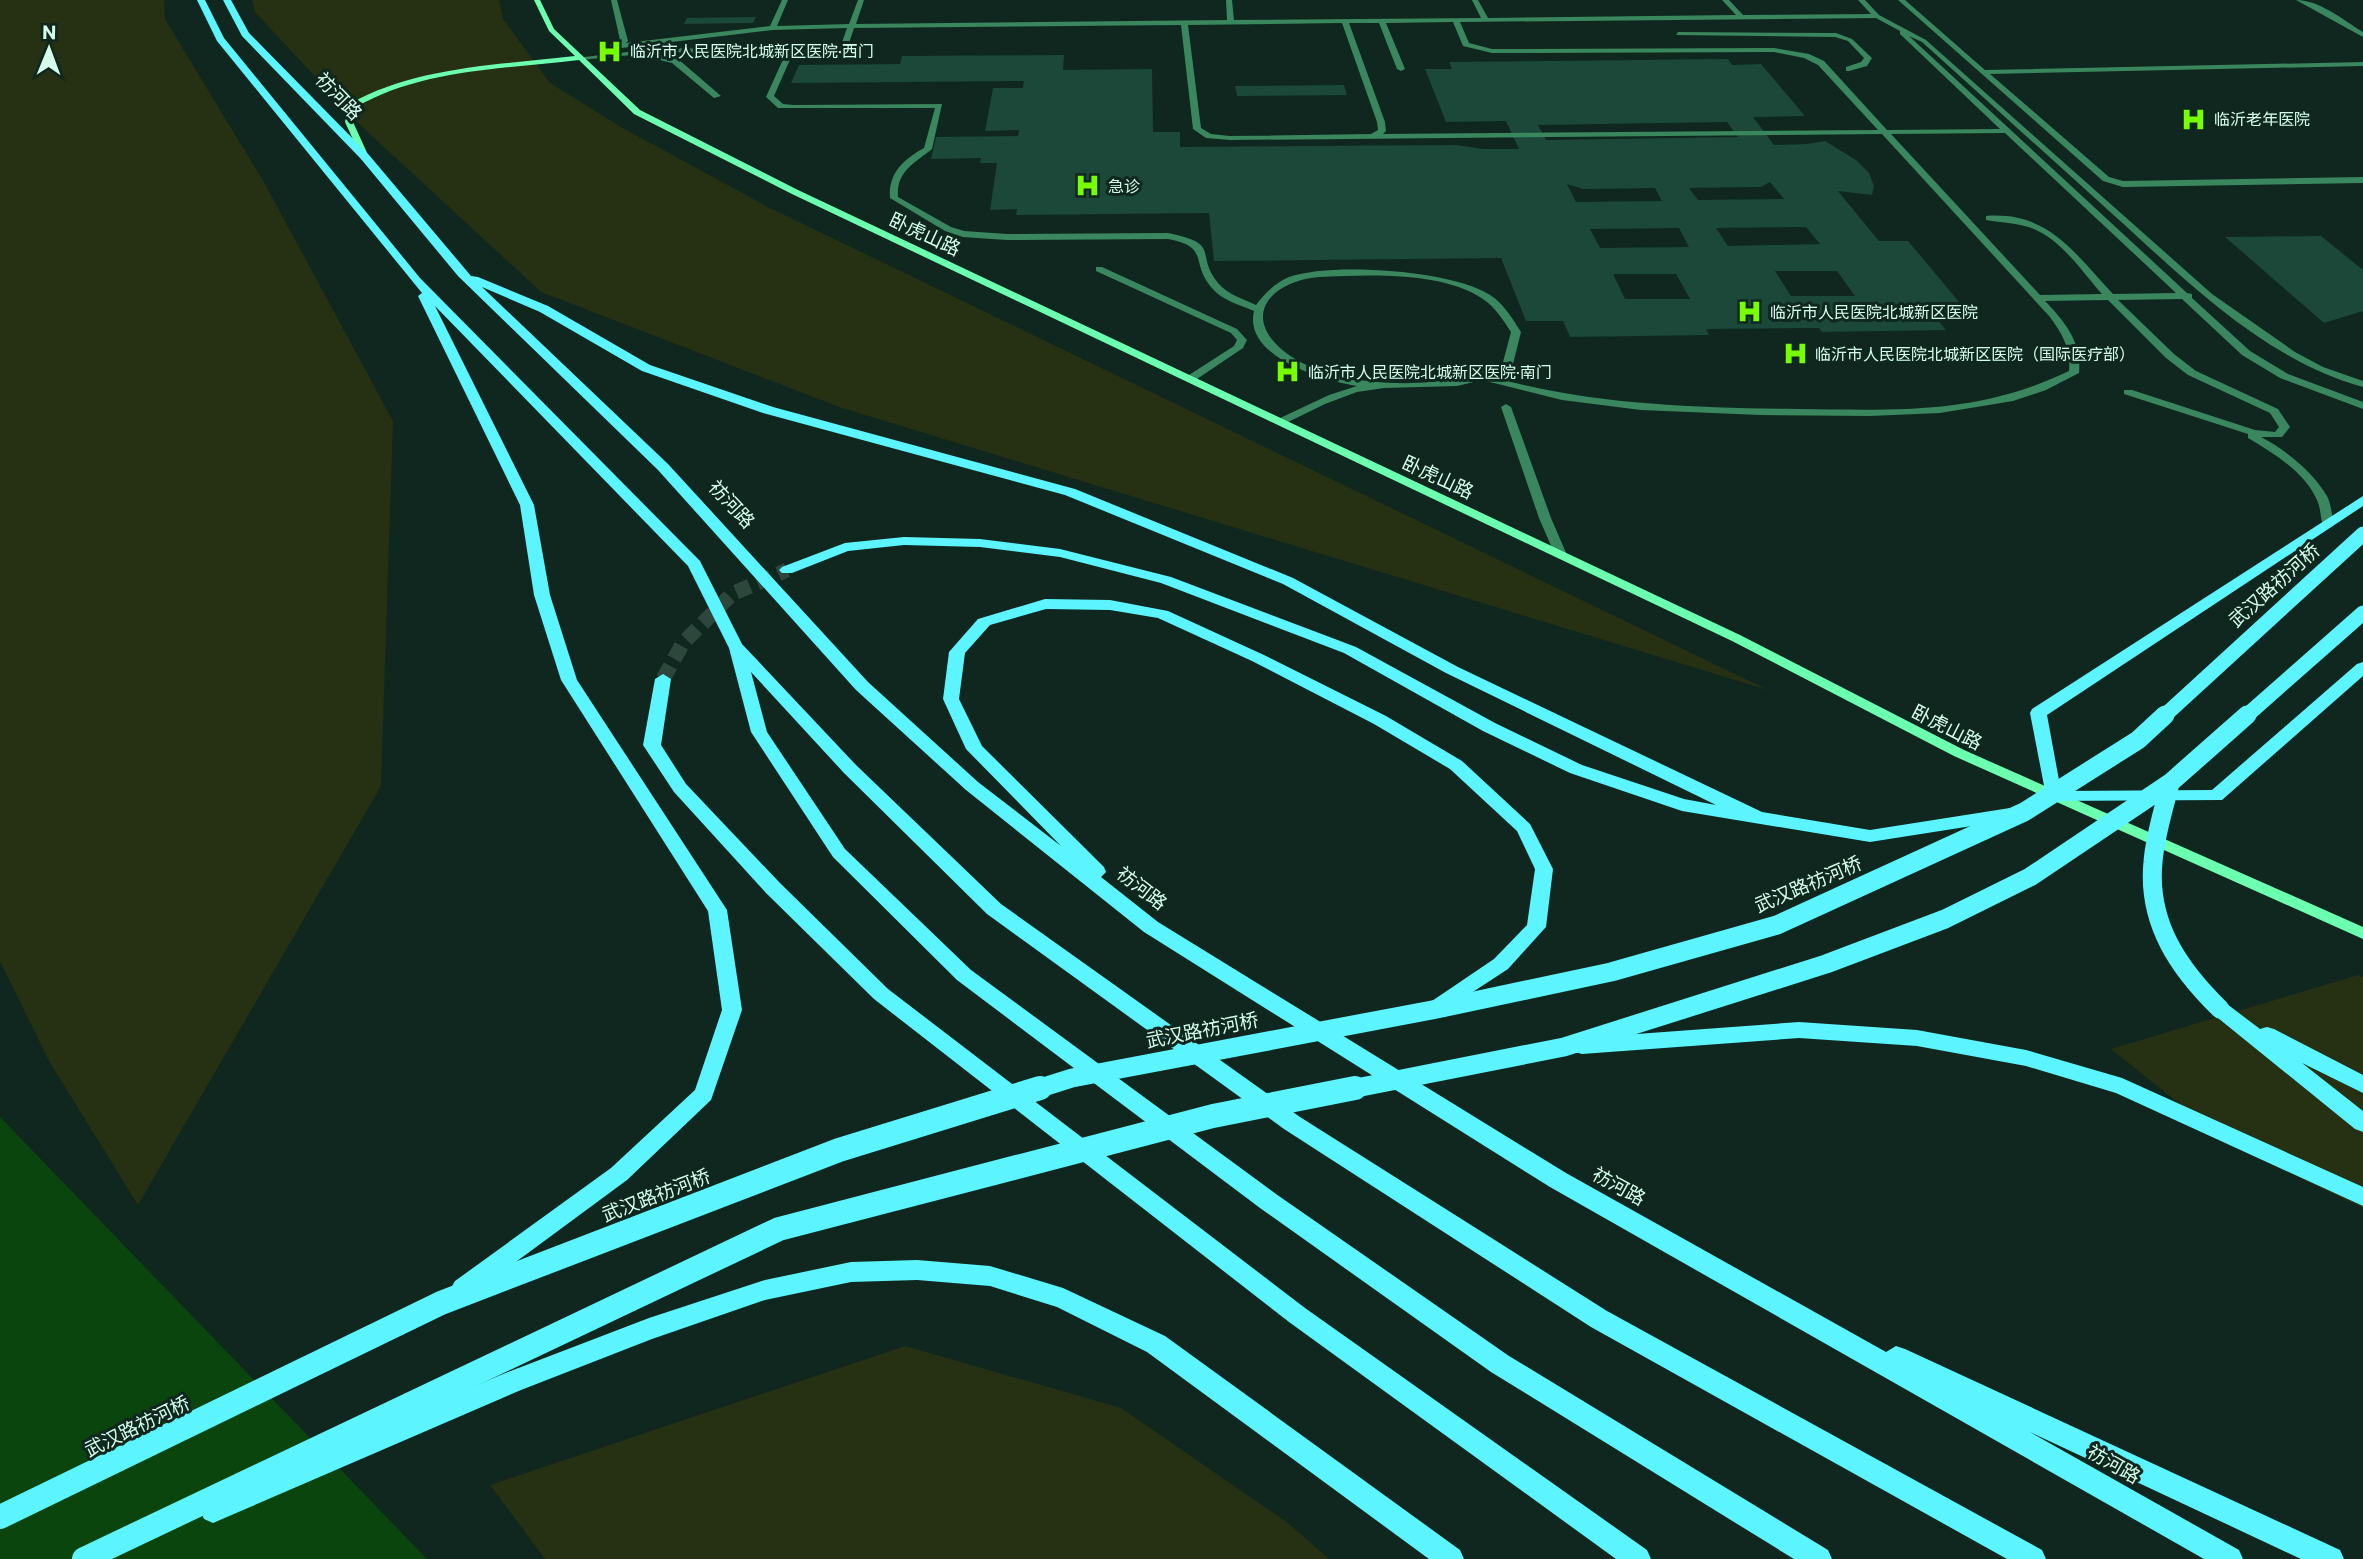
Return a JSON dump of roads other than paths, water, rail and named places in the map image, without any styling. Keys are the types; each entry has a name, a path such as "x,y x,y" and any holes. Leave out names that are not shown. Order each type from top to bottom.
{"main road":[{"path":"201,0 220,38 416,280 695,564 735,646 759,732 839,853 964,975 1268,1201 1500,1364 1819,1559"},
{"name":"祊河路","path":"227,0 245,34 365,157 462,274 663,467 862,686 972,786 1151,927 1546,1173 2230,1559"},
{"path":"462,274 544,309 646,368 768,411 1070,492 1288,581 1452,670 1761,819"},
{"path":"416,280 527,505 542,595 569,680 718,910 732,1010 704,1094 619,1174 441,1303"},
{"path":"2363,500 2038,713 2053,797 2216,796 2363,667"},
{"name":"武汉路祊河桥","path":"0,1517 441,1303 839,1150 1072,1078 1433,1010 1611,972 1777,925 2024,812 2138,740 2363,534"},
{"path":"787,570 845,547 904,541 980,542 1060,553 1166,579 1350,650 1489,727 1576,769 1682,805 1870,836 2024,812"},
{"path":"1151,927 975,749 951,699 957,652 984,622 1045,604 1110,605 1162,614 1258,658 1380,720 1456,765 1524,828 1544,869 1536,927 1501,964 1433,1010"},
{"path":"84,1559 779,1230 1213,1116 1564,1047 1826,964 1945,919 2030,877 2170,783 2363,613"},
{"path":"735,646 850,769 994,909 1292,1123 1599,1319 2033,1559"},
{"path":"663,679 652,746 680,788 774,888 881,994 1297,1315 1638,1559"},
{"path":"2170,783 2152,872 2161,934 2190,981 2220,1009 2363,1123"},
{"path":"2220,1009 2363,1085"},
{"path":"1564,1047 1799,1030 1917,1038 2026,1058 2122,1086 2363,1196"},
{"path":"93,1559 348,1454 512,1381 649,1329 765,1290 851,1272 917,1270 990,1276 1063,1298 1156,1344 1451,1559"},
{"path":"1771,1298 2223,1511 2331,1559"}],"street":[{"name":"卧虎山路","path":"537,0 551,30 637,112 807,198 1736,638 1959,754 2363,933"},
{"path":"365,157 349,122 352,106 386,88 417,80 580,58"}],"lane":[{"path":"614,0 624,41 618,46"},
{"path":"773,28 785,0"},
{"path":"580,58 662,50 842,52 861,0"},
{"path":"1229,0 1231,21"},
{"path":"1475,0 1485,19"},
{"path":"1725,0 1741,17"},
{"path":"1861,0 1877,16 1924,41 2209,296 2291,354 2319,369 2363,384"},
{"path":"1901,0 2106,179 2123,184 2363,180"},
{"path":"2299,0 2320,9 2363,35"},
{"path":"580,58 618,46 773,28 1877,16"},
{"path":"1667,17 1691,51"},
{"path":"1455,19 1466,44 1492,51 1774,50 1806,55 1821,63 2037,298 2069,336 2077,355 2074,373 2053,385 2002,401 1947,410 1742,412 1651,407 1527,391 1485,378"},
{"path":"1344,20 1381,122 1382,131 1372,136"},
{"path":"1381,20 1401,69"},
{"path":"1184,22 1197,129 1209,136 1230,138 2006,131"},
{"path":"1896,27 2188,296 2246,353 2284,376 2363,406"},
{"path":"1678,34 1836,35 1850,40 1868,58 1864,64 1849,69"},
{"path":"789,52 771,97 781,106 939,106 928,149 911,158 892,189 894,198 925,217 963,233 1007,237 1185,238 1197,244 1203,252 1208,276 1217,288 1258,309"},
{"path":"580,58 657,56 675,61 717,96"},
{"path":"1983,72 2363,64"},
{"path":"1989,218 2020,222 2042,229 2059,241 2108,295 2170,356 2192,373 2274,411 2285,427 2278,435 2228,426"},
{"path":"1099,269 1234,331 1242,340 1238,348 1190,379"},
{"path":"1280,422 1346,392 1384,386 1457,384 1485,378 1508,363 1516,331 1497,303 1469,288 1444,280 1399,274 1304,276 1287,282 1265,298 1255,321 1260,335 1277,352 1306,369 1337,379 1384,386"},
{"path":"2037,298 2108,295 2209,296"},
{"path":"2128,392 2228,426 2267,444 2290,462 2322,498 2327,523"},
{"path":"1506,407 1545,519 1561,555"}],"tunnel":[{"path":"663,679 683,643 732,594 787,570"}],"place":[{"name":"临沂市人民医院北城新区医院·西门","path":"610,51"},
{"name":"临沂老年医院","path":"2194,119"},
{"name":"急诊","path":"1088,186"},
{"name":"临沂市人民医院北城新区医院","path":"1750,312"},
{"name":"临沂市人民医院北城新区医院（国际医疗部）","path":"1795,354"},
{"name":"临沂市人民医院北城新区医院·南门","path":"1288,372"}]}
